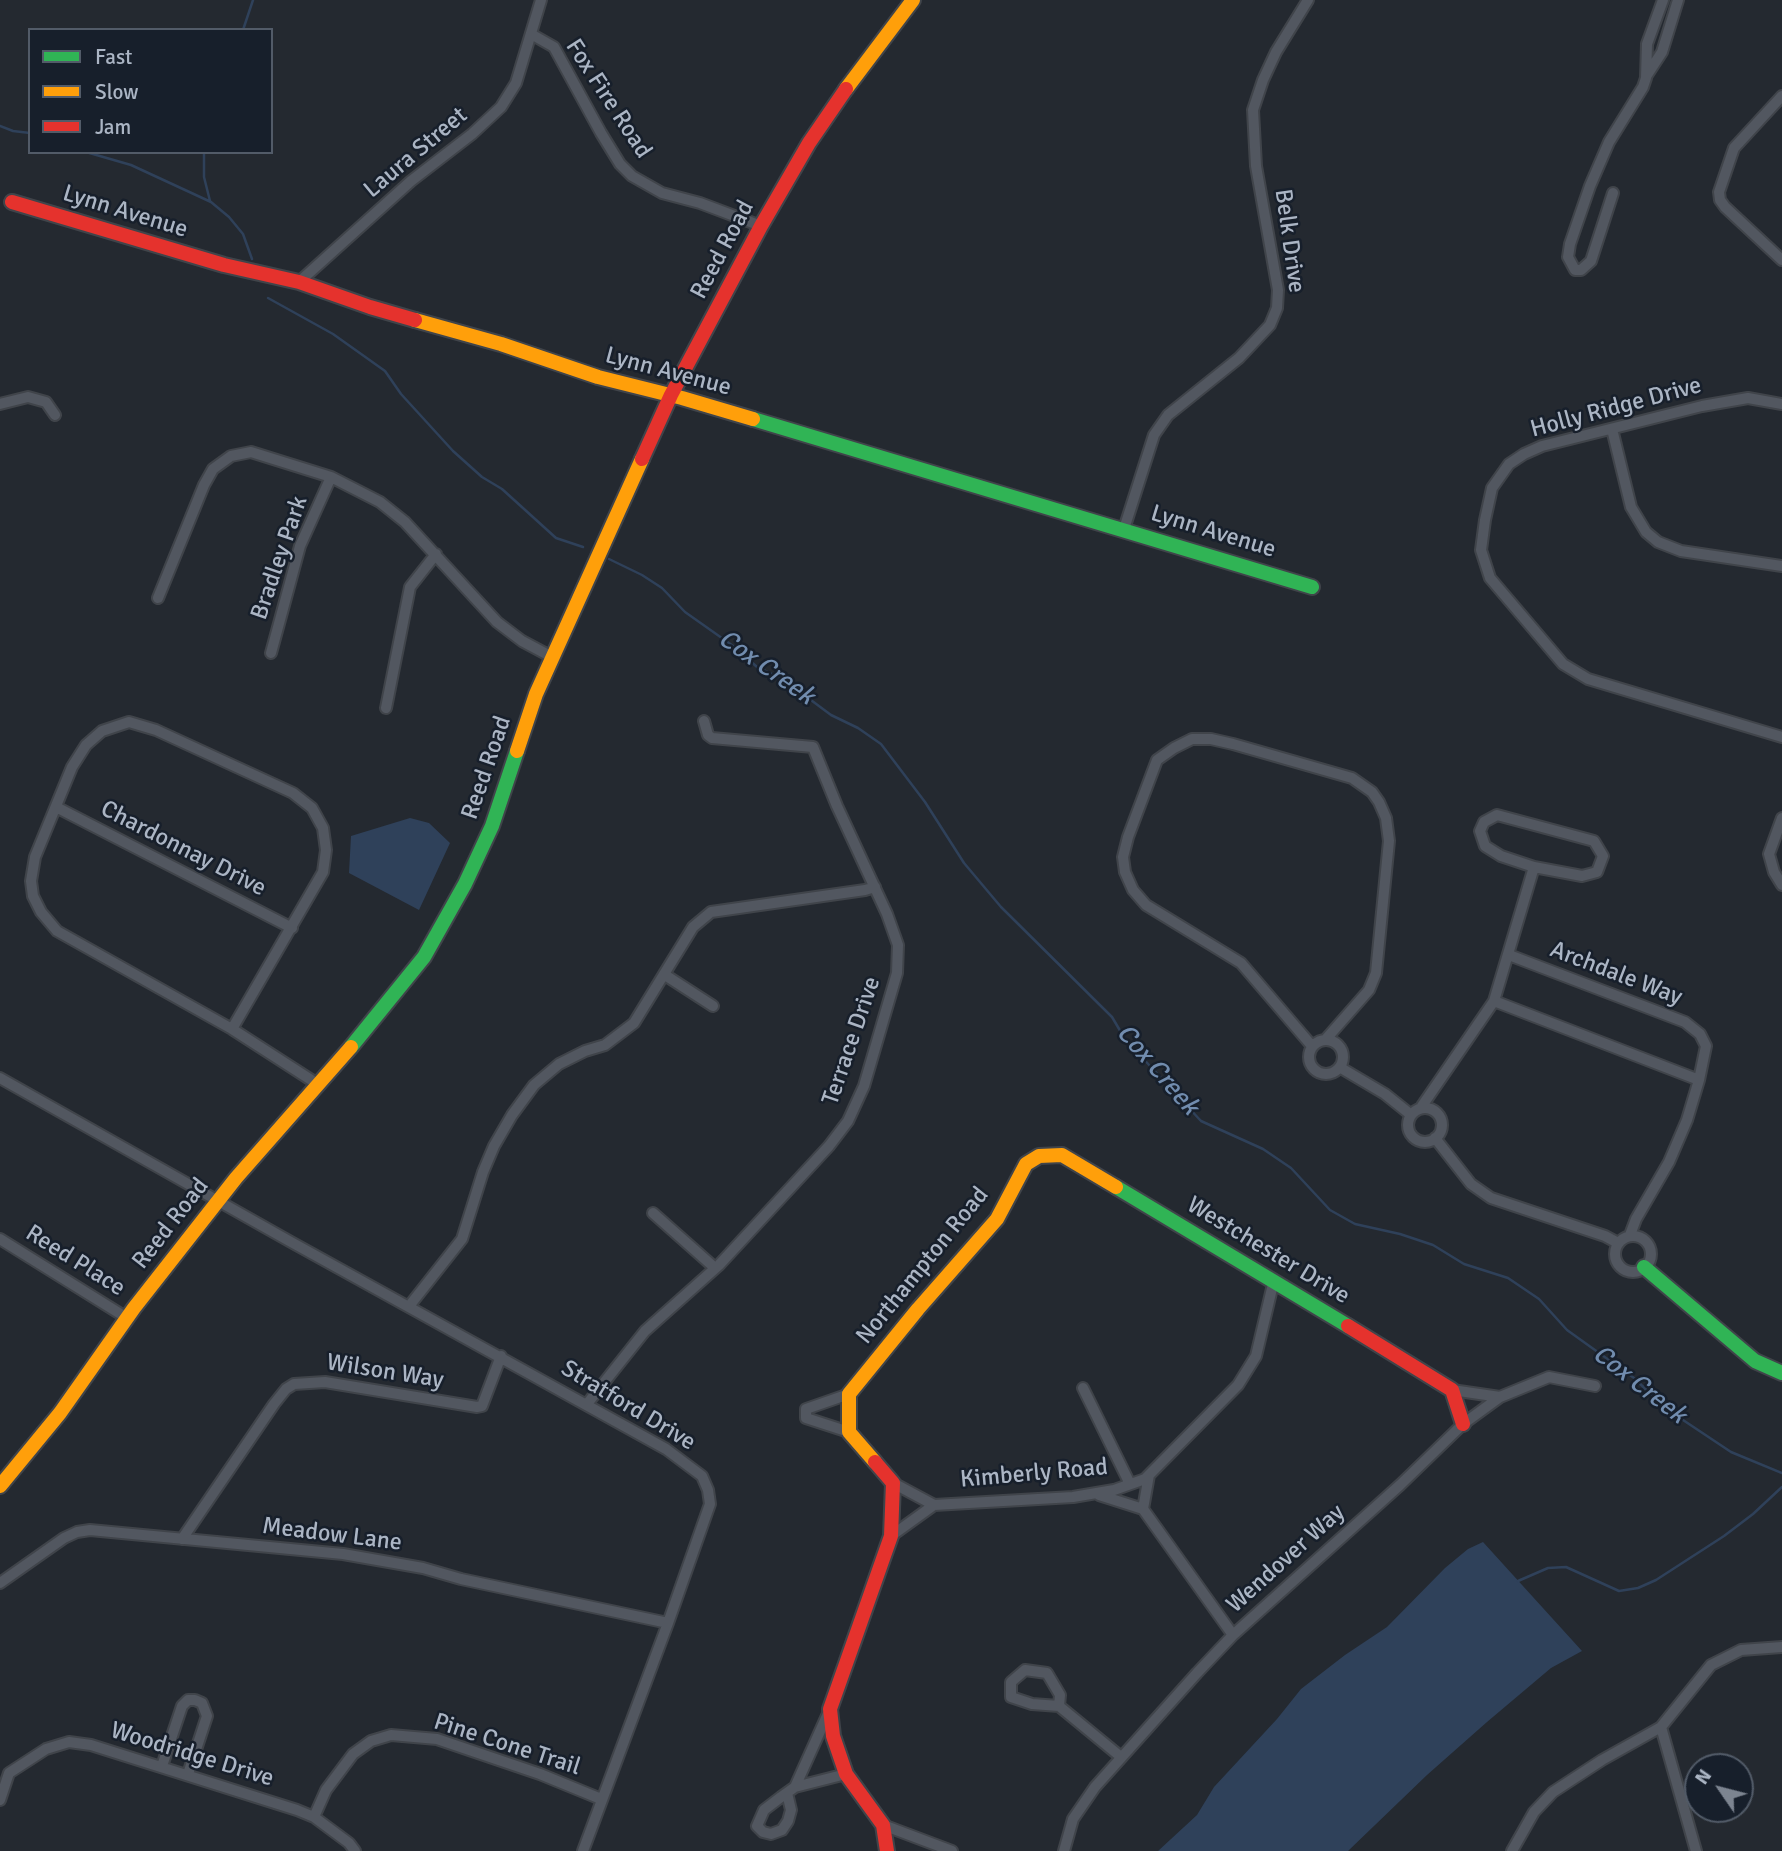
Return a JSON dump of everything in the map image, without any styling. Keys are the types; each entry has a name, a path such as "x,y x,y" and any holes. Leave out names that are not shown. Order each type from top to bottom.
{"street":[{"name":"Fox Fire Road","path":"541,0 531,34 554,47 620,164 632,176 662,193 700,203 761,226"},
{"name":"Reed Road","path":"0,1486 60,1413 127,1318 219,1200 395,995 424,957 466,884 492,826 536,694 671,395 761,226 815,134 859,69 912,0"},
{"name":"Belk Drive","path":"1124,529 1154,435 1168,415 1240,358 1270,325 1277,308 1278,290 1256,166 1253,110 1276,52 1308,0"},
{"path":"1646,78 1647,44 1663,0"},
{"path":"1613,193 1591,261 1581,270 1575,270 1568,257 1570,244 1590,186 1609,142 1662,52 1678,0"},
{"name":"Laura Street","path":"299,282 411,181 472,134 501,107 516,83 531,34"},
{"path":"1782,96 1734,148 1719,194 1723,205 1782,260"},
{"name":"Lynn Avenue","path":"12,202 224,265 299,282 370,307 501,344 598,377 671,395 1312,587"},
{"path":"0,404 28,397 46,402 55,415"},
{"name":"Holly Ridge Drive","path":"1782,404 1748,398 1702,406 1542,446 1524,454 1509,464 1492,488 1481,550 1490,578 1563,664 1588,679 1782,737"},
{"path":"1612,429 1631,507 1652,537 1681,551 1782,566"},
{"name":"Bradley Park","path":"158,598 213,469 230,456 251,453 331,477 380,502 405,522 436,554 496,622 522,641 552,657"},
{"name":"Bradley Park","path":"271,653 300,546 331,477"},
{"path":"386,708 410,587 436,554"},
{"name":"Terrace Drive","path":"587,1404 645,1331 715,1268 829,1146 848,1121 858,1101 897,973 898,945 887,914 813,747 712,738 708,735 704,721"},
{"path":"232,1029 323,872 326,850 323,828 312,808 293,793 156,730 129,722 102,731 86,746 72,767 36,857 31,881 33,896 41,912 57,931 232,1029 319,1085"},
{"path":"1192,739 1211,739 1233,744 1352,778 1372,792 1386,818 1389,841 1376,973 1369,990 1326,1039 1312,1046 1241,963 1146,905 1133,890 1125,872 1123,858 1128,837 1157,760 1192,739"},
{"name":"Chardonnay Drive","path":"56,807 292,928"},
{"path":"1497,815 1594,841 1603,856 1597,872 1582,876 1534,867 1501,856 1485,846 1480,831 1485,822 1497,815"},
{"path":"1782,818 1769,854 1774,872 1782,886"},
{"path":"1422,1106 1436,1109 1443,1121 1440,1135 1425,1143 1415,1139 1407,1128 1410,1114 1422,1106 1494,1001 1534,867"},
{"path":"410,1306 462,1239 494,1146 534,1085 559,1064 605,1045 634,1023 693,927 710,912 875,887"},
{"name":"Archdale Way","path":"1509,955 1685,1022 1700,1034 1706,1046 1687,1120 1670,1162 1636,1219 1630,1235"},
{"path":"665,975 713,1006"},
{"path":"1494,1001 1699,1080"},
{"path":"1312,1046 1309,1061 1316,1072 1329,1075 1341,1068 1344,1055 1341,1048 1326,1039"},
{"path":"1341,1068 1385,1094 1410,1114"},
{"name":"Stratford Drive","path":"0,1077 291,1242 666,1448 702,1476 710,1504 583,1851"},
{"path":"1434,1138 1471,1184 1491,1198 1605,1236 1618,1243"},
{"name":"Westchester Drive","path":"1026,1164 1039,1156 1062,1155 1274,1280 1452,1390"},
{"name":"Northampton Road","path":"849,1394 996,1219 1026,1164"},
{"path":"653,1213 715,1268"},
{"path":"1630,1235 1644,1238 1651,1250 1648,1264 1636,1272 1622,1269 1615,1257 1618,1243 1630,1235"},
{"name":"Reed Place","path":"0,1239 127,1318"},
{"path":"1644,1267 1755,1361 1782,1373"},
{"name":"Kimberly Road","path":"892,1483 934,1505 1073,1497 1114,1490 1145,1479 1238,1385 1256,1356 1274,1280"},
{"name":"Wilson Way","path":"182,1539 274,1404 294,1384 325,1382 477,1407 482,1406 501,1356"},
{"name":"Wendover Way","path":"1063,1851 1073,1819 1095,1787 1233,1635 1400,1485 1463,1424 1500,1397 1549,1377 1595,1386"},
{"path":"1083,1388 1130,1484"},
{"path":"1463,1424 1452,1390 1500,1397"},
{"path":"846,1774 791,1790 830,1709 891,1536 892,1483 849,1432 806,1418 806,1409 849,1394 849,1432"},
{"path":"1143,1509 1149,1475"},
{"path":"1095,1493 1143,1509 1233,1635"},
{"name":"Kimberly Road","path":"891,1536 934,1505"},
{"name":"Meadow Lane","path":"0,1583 77,1532 90,1530 343,1554 423,1568 461,1579 668,1623"},
{"path":"1512,1851 1534,1812 1553,1792 1602,1760 1661,1727 1712,1665 1741,1650 1782,1647"},
{"path":"1059,1706 1060,1695 1047,1673 1025,1670 1011,1682 1011,1697 1032,1704 1059,1706 1121,1757"},
{"path":"162,1766 182,1706 188,1700 195,1700 202,1703 207,1716 188,1774"},
{"path":"830,1709 833,1736 846,1774 883,1825 887,1851"},
{"path":"1661,1727 1696,1851"},
{"name":"Pine Cone Trail","path":"314,1817 326,1790 354,1754 371,1741 391,1735 437,1739 540,1774 601,1799"},
{"name":"Woodridge Drive","path":"0,1800 5,1775 46,1749 69,1742 91,1745 188,1774 314,1817 349,1843 355,1851"},
{"path":"883,1825 952,1851"}],"water":[{"path":"410,818 429,823 450,843 419,910 349,873 351,836"},
{"path":"1483,1542 1582,1651 1551,1668 1487,1722 1348,1851 1158,1851 1197,1815 1214,1787 1301,1689 1387,1627 1445,1568 1468,1549"}],"waterway":[{"path":"244,28 253,0"},
{"name":"Cox Creek","path":"0,126 28,133"},
{"name":"Cox Creek","path":"93,154 131,165 211,202 229,217 243,234 252,259"},
{"path":"204,154 204,177 210,201"},
{"name":"Cox Creek","path":"268,298 333,334 385,371 401,394 453,451 482,477 502,489 556,538 583,547"},
{"name":"Cox Creek","path":"609,559 662,588 685,612 736,648 757,667 784,680 831,715 858,728 881,744 925,802 964,863 1001,907 1112,1017 1125,1039 1201,1121 1263,1149 1291,1168 1330,1210 1355,1224 1433,1245 1464,1264 1508,1278 1539,1299 1567,1330 1634,1378 1665,1408 1731,1452 1782,1473"},
{"path":"1518,1581 1548,1568 1566,1567 1619,1591 1638,1588 1656,1580 1724,1536 1782,1487"}],"traffic: fast":[{"path":"753,419 1312,587"},
{"path":"351,1047 424,957 465,884 492,826 517,751"},
{"path":"1116,1187 1348,1326"},
{"path":"1644,1267 1755,1361 1782,1373"}],"traffic: slow":[{"path":"846,89 913,0"},
{"path":"415,320 501,344 598,377 753,419"},
{"path":"517,751 536,694 642,459"},
{"path":"0,1486 60,1413 134,1308 236,1178 351,1047"},
{"path":"875,1462 849,1432 849,1394 918,1309 997,1219 1026,1164 1039,1156 1062,1155 1116,1187"}],"traffic: jam":[{"path":"642,459 671,395 761,226 809,143 846,89"},
{"path":"12,202 224,265 299,282 415,320"},
{"path":"1348,1326 1452,1390 1463,1424"},
{"path":"875,1462 893,1483 891,1536 830,1709 833,1736 846,1774 883,1825 887,1851"}]}
